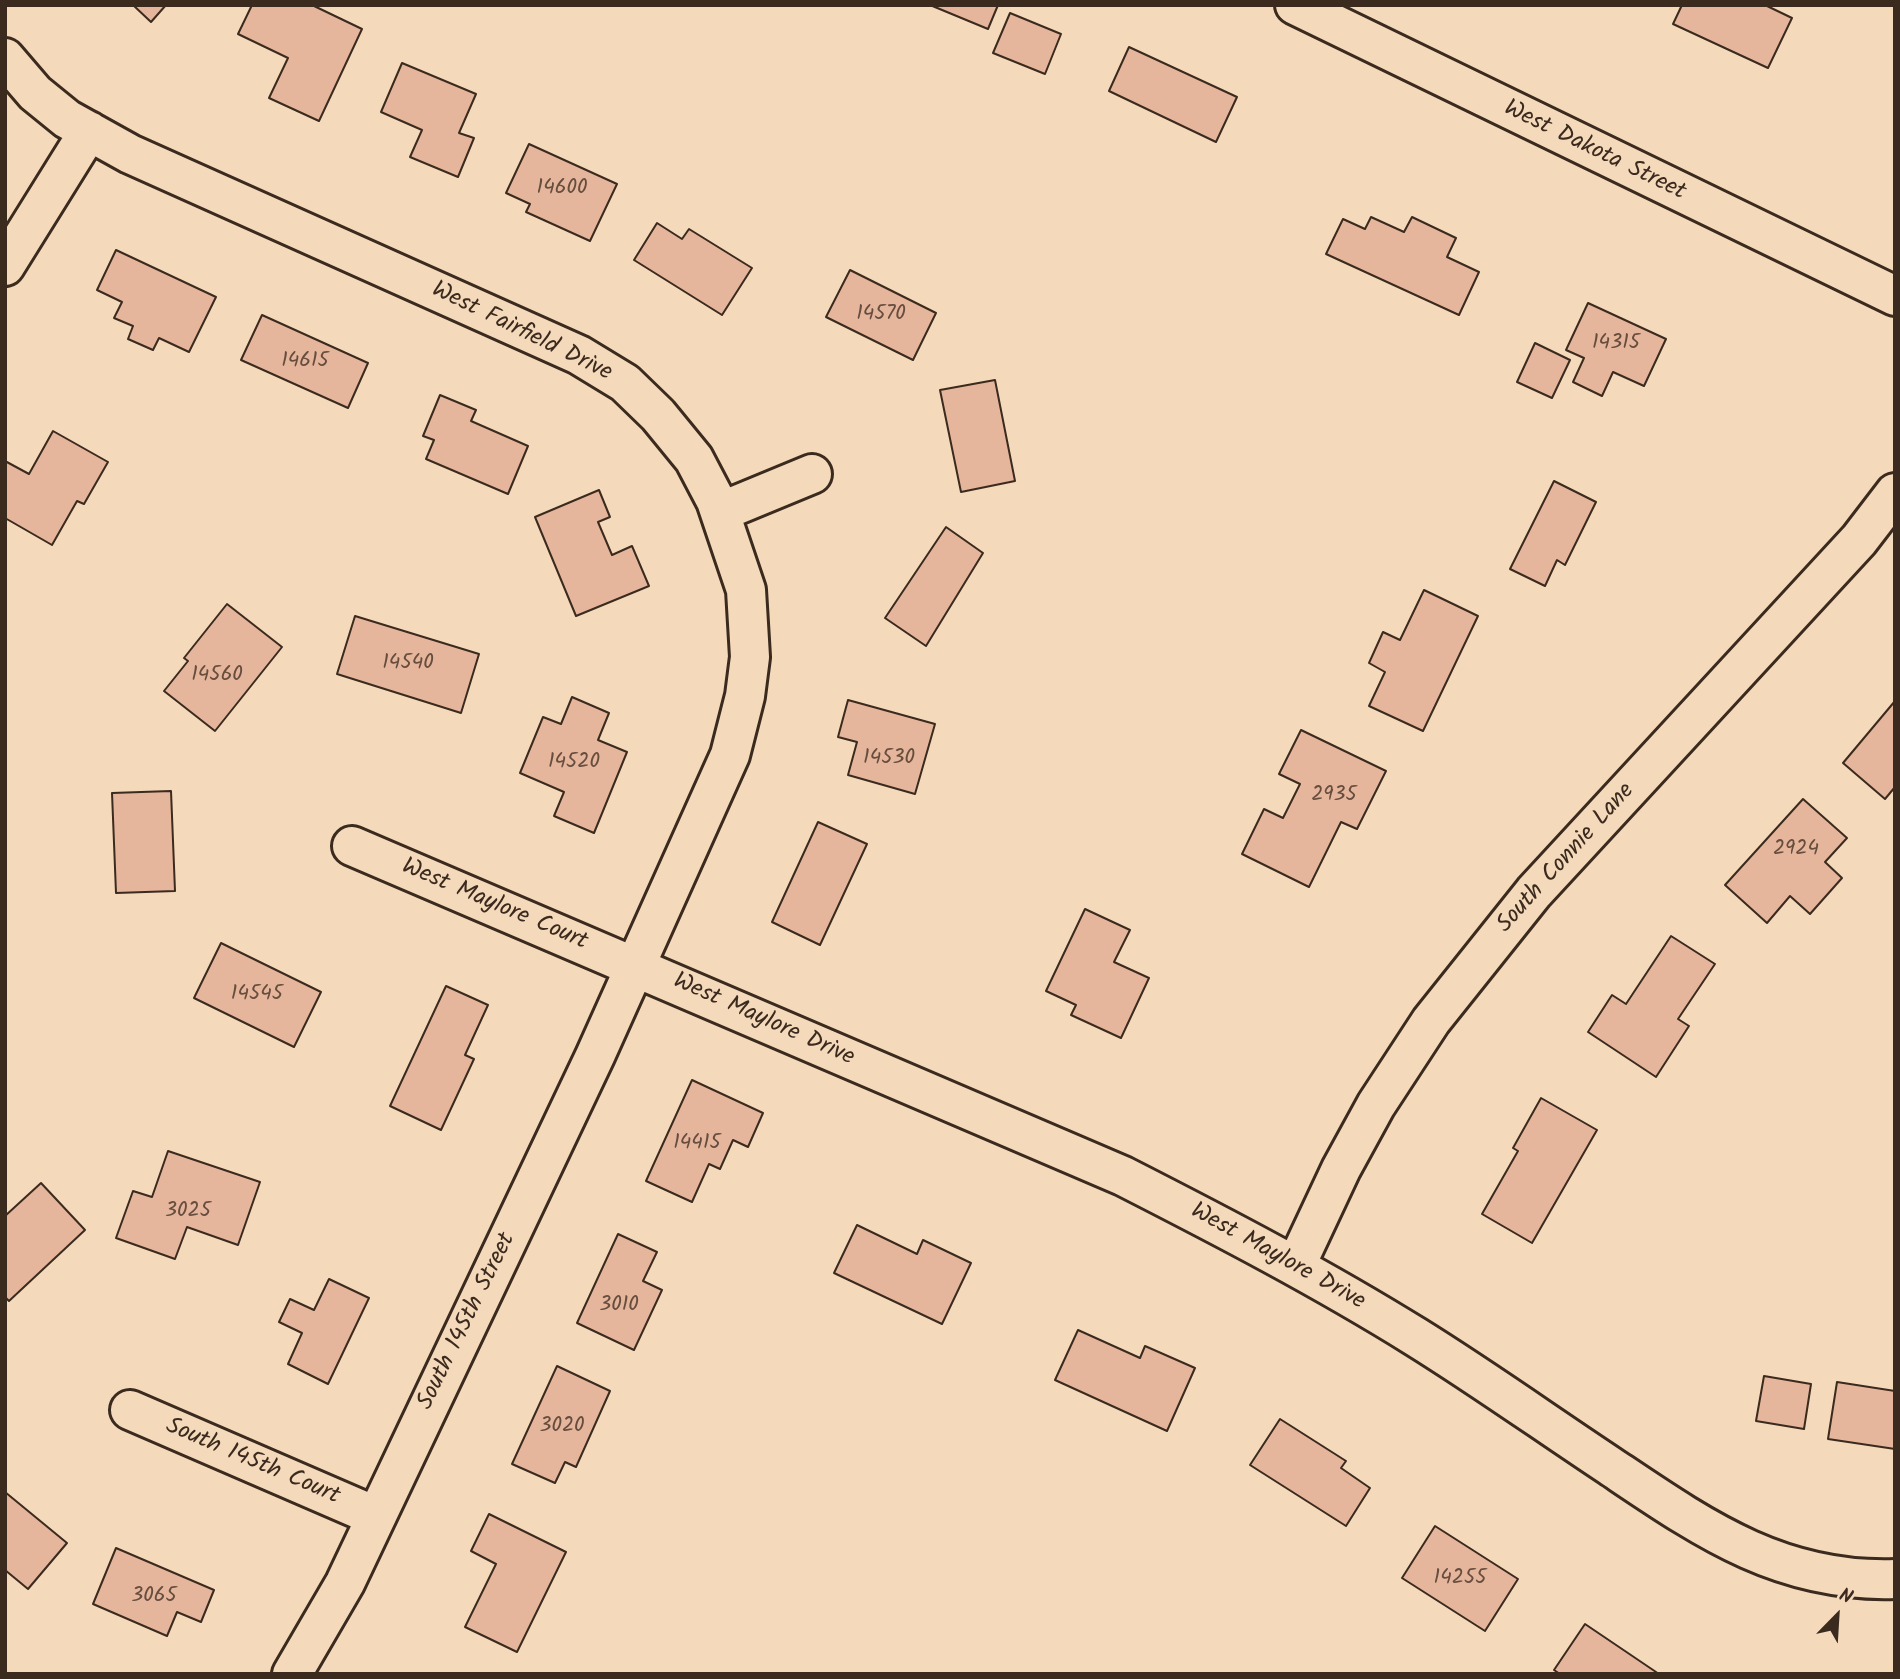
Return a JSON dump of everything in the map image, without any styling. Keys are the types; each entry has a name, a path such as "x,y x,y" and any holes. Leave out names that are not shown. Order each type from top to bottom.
{"street":[{"name":"West Dakota Street","path":"1295,5 1895,296"},
{"name":"West Fairfield Drive","path":"5,58 35,93 67,119 130,154 579,355 625,383 658,415 694,459 720,512 746,590 750,657 745,696 730,755 636,965"},
{"path":"5,266 89,131"},
{"path":"720,512 812,474"},
{"name":"South Connie Lane","path":"1296,1265 1341,1169 1376,1105 1431,1021 1534,892 1859,540 1895,493"},
{"name":"West Maylore Court","path":"352,846 636,965"},
{"name":"West Maylore Drive","path":"636,965 1123,1176 1296,1265 1417,1337 1705,1530 1762,1557 1811,1571 1895,1579"},
{"name":"South 145th Street","path":"292,1674 345,1583 636,965"},
{"name":"South 145th Court","path":"130,1409 375,1516"}],"building":[{"path":"133,5 166,5 151,22"},
{"path":"252,5 312,5 362,29 319,121 269,98 288,58 238,34"},
{"path":"930,5 998,5 988,29"},
{"path":"1682,5 1765,5 1792,18 1768,68 1673,24"},
{"path":"1010,13 1061,34 1045,74 993,53"},
{"path":"1129,47 1237,97 1216,142 1109,91"},
{"path":"402,63 476,94 459,133 474,138 458,177 410,157 422,130 381,112"},
{"path":"529,144 617,184 590,241 526,212 530,204 506,193"},
{"path":"1371,217 1404,232 1412,217 1456,238 1447,257 1479,272 1459,315 1326,254 1343,219 1365,229"},
{"path":"657,223 682,239 689,229 752,268 722,315 634,260"},
{"path":"116,250 216,297 189,352 159,338 153,350 128,339 133,326 114,318 122,302 97,290"},
{"path":"850,270 936,313 913,360 826,317"},
{"path":"1588,303 1666,339 1644,386 1613,372 1602,396 1573,382 1584,358 1566,350"},
{"path":"262,315 368,363 348,408 241,360"},
{"path":"1535,343 1570,360 1552,398 1517,382"},
{"path":"995,380 1015,481 961,492 940,390"},
{"path":"440,395 476,410 471,421 528,446 508,494 426,459 434,440 423,436"},
{"path":"53,431 108,462 84,504 77,501 52,545 5,518 5,461 29,474"},
{"path":"1554,481 1596,502 1565,565 1557,560 1545,586 1510,569"},
{"path":"599,490 610,517 598,522 612,555 632,546 649,586 576,616 535,517"},
{"path":"946,527 983,553 926,646 885,618"},
{"path":"1424,590 1478,616 1423,731 1369,706 1385,672 1369,663 1383,632 1400,640"},
{"path":"227,604 282,647 215,731 164,691 188,661 184,658"},
{"path":"355,616 479,654 461,713 337,674"},
{"path":"572,697 609,713 598,740 627,752 594,833 554,816 564,792 520,773 543,717 561,724"},
{"path":"848,700 935,724 915,794 848,775 857,742 838,737"},
{"path":"1895,701 1895,787 1885,799 1843,763"},
{"path":"1301,730 1386,771 1357,829 1341,822 1309,887 1242,854 1264,809 1283,818 1300,784 1279,774"},
{"path":"171,791 175,891 116,893 112,793"},
{"path":"1803,799 1847,838 1825,862 1842,878 1810,914 1790,896 1767,923 1725,885"},
{"path":"818,822 867,844 820,945 772,922"},
{"path":"1085,909 1130,930 1114,962 1149,978 1121,1038 1071,1015 1076,1005 1046,991"},
{"path":"1671,936 1715,964 1678,1019 1689,1026 1656,1077 1588,1032 1612,995 1626,1004"},
{"path":"221,943 321,992 294,1047 194,998"},
{"path":"446,986 488,1005 465,1055 474,1059 441,1130 390,1106"},
{"path":"692,1080 763,1113 748,1147 733,1140 720,1169 709,1164 692,1202 646,1181"},
{"path":"1541,1098 1597,1130 1532,1243 1482,1214 1518,1151 1513,1148"},
{"path":"168,1151 260,1182 238,1245 187,1227 175,1259 116,1238 133,1191 152,1197"},
{"path":"41,1183 85,1230 9,1301 5,1297 5,1216"},
{"path":"857,1225 917,1254 923,1240 971,1263 942,1324 834,1273"},
{"path":"618,1234 657,1252 643,1281 662,1290 634,1350 577,1323"},
{"path":"329,1279 369,1298 328,1384 288,1364 302,1333 279,1322 290,1299 314,1310"},
{"path":"1078,1330 1140,1358 1145,1346 1195,1368 1167,1431 1055,1380"},
{"path":"557,1366 610,1391 576,1467 565,1462 555,1483 512,1464"},
{"path":"1764,1376 1811,1384 1804,1429 1756,1421"},
{"path":"1837,1382 1895,1391 1895,1449 1828,1439"},
{"path":"1280,1419 1346,1461 1341,1468 1370,1488 1346,1526 1250,1465"},
{"path":"5,1492 67,1543 28,1589 5,1570"},
{"path":"489,1514 566,1552 517,1652 465,1627 496,1564 471,1551"},
{"path":"1435,1526 1518,1579 1485,1631 1402,1578"},
{"path":"116,1548 214,1590 201,1622 177,1612 167,1636 93,1604"},
{"path":"1585,1624 1659,1674 1560,1674 1554,1670"}]}
